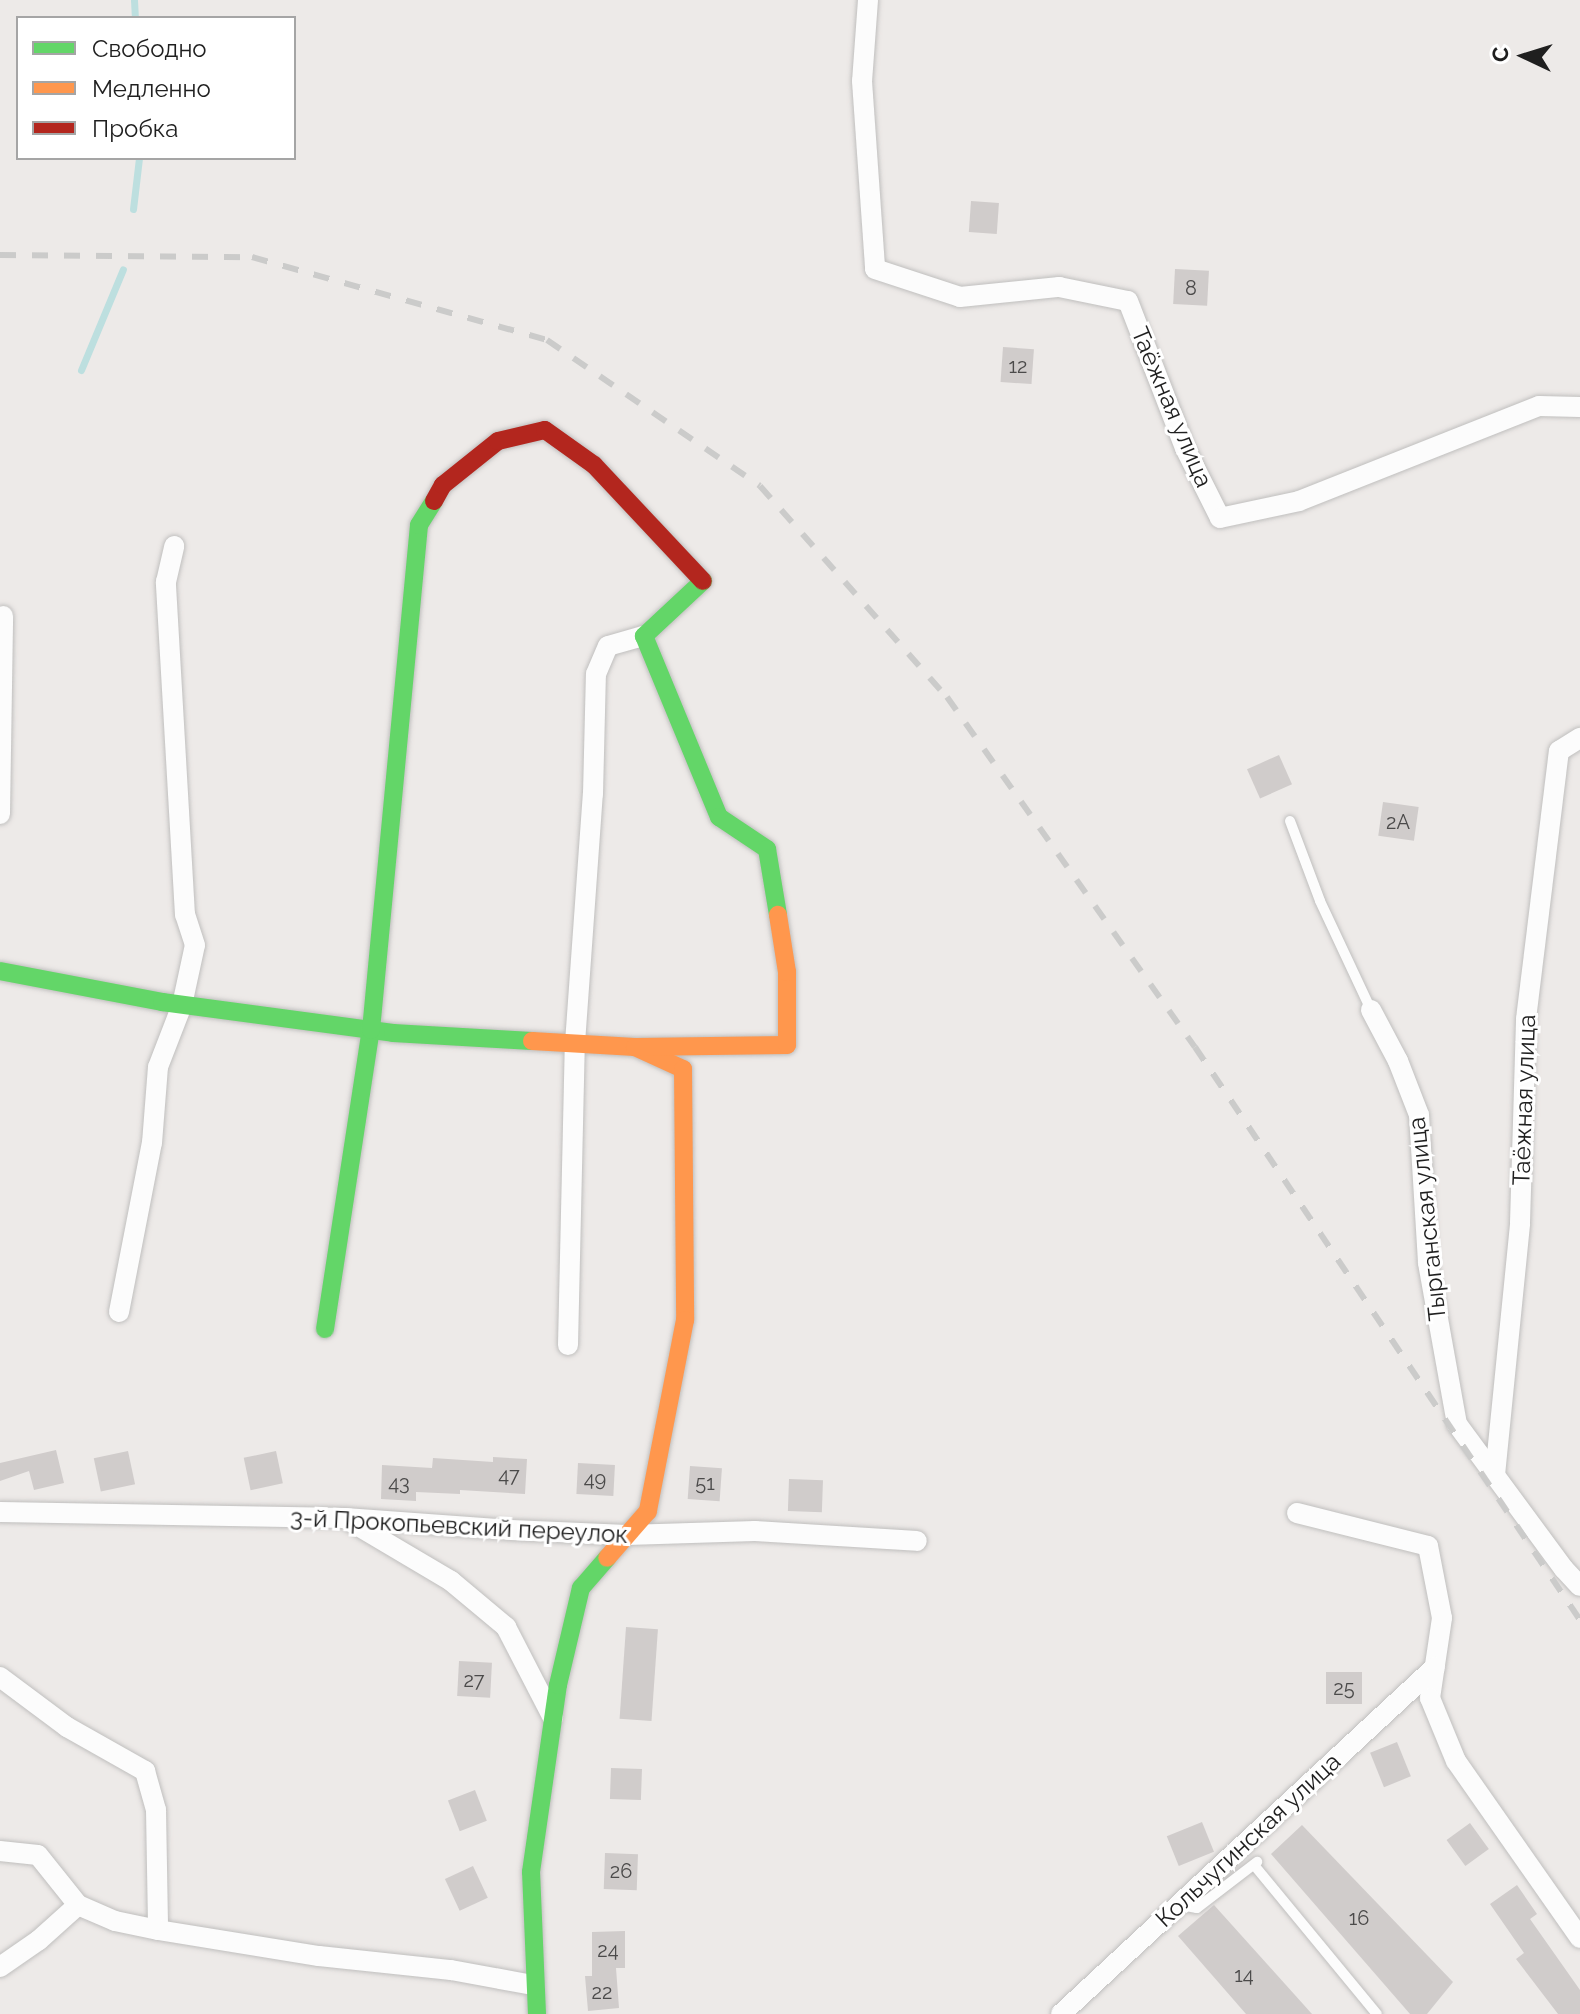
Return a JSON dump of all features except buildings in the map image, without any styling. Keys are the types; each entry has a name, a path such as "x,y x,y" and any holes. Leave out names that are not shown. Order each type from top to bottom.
{"street":[{"name":"Таёжная улица","path":"868,0 862,81 875,269 960,297 1059,287 1128,301 1185,448 1220,518 1299,501 1539,406 1580,407"},
{"path":"325,1329 371,1030 419,525 443,485 498,441 545,430 594,465 705,579 644,636 608,646 596,674 593,794 575,1043 568,1345"},
{"path":"119,1312 152,1143 158,1067 182,1005 195,945 185,915 166,582 174,546"},
{"path":"0,814 3,616"},
{"path":"0,971 182,1005 371,1030 635,1047 787,1045 787,972 767,849 719,817 644,636"},
{"name":"Таёжная улица","path":"1495,1475 1520,1223 1526,1019 1559,751 1580,738"},
{"name":"Тырганская улица","path":"1371,1010 1398,1061 1419,1115 1428,1263 1457,1424 1580,1586"},
{"path":"537,2014 533,1985 531,1872 553,1718 581,1588 648,1511 685,1320 683,1069 635,1047"},
{"name":"3-й Прокопьевский переулок","path":"0,1512 345,1518 627,1535 755,1531 917,1541"},
{"path":"1297,1513 1428,1546 1442,1618 1430,1698 1456,1761 1580,1938"},
{"path":"345,1518 451,1581 506,1627 553,1718"},
{"name":"Кольчугинская улица","path":"1061,2014 1435,1667"},
{"path":"0,1677 67,1727 145,1771 156,1810 158,1930"},
{"path":"0,1851 38,1855 78,1905 115,1921 319,1956 451,1970 533,1985"},
{"path":"0,1967 39,1940 78,1905"}],"lane":[{"path":"1290,821 1320,901 1371,1010"},
{"path":"1179,1905 1197,1908 1256,1863 1377,2014"}],"waterway":[{"path":"134,0 135,16"},
{"path":"133,209 139,160"},
{"path":"81,370 123,269"}],"railway":[{"path":"0,255 252,257 547,340 760,486 947,697 1195,1047 1580,1620"}],"traffic: fast":[{"path":"325,1329 371,1030 419,525 434,501"},
{"path":"703,581 644,636 719,817 767,849 778,915"},
{"path":"0,971 162,1002 393,1033 532,1041"},
{"path":"537,2014 531,1872 558,1685 581,1588 607,1558"}],"traffic: slow":[{"path":"635,1047 787,1045 787,972 778,915"},
{"path":"532,1041 635,1047 683,1069 685,1320 648,1511 607,1558"}],"traffic: jam":[{"path":"434,501 443,485 498,441 545,430 594,465 703,581"}]}
